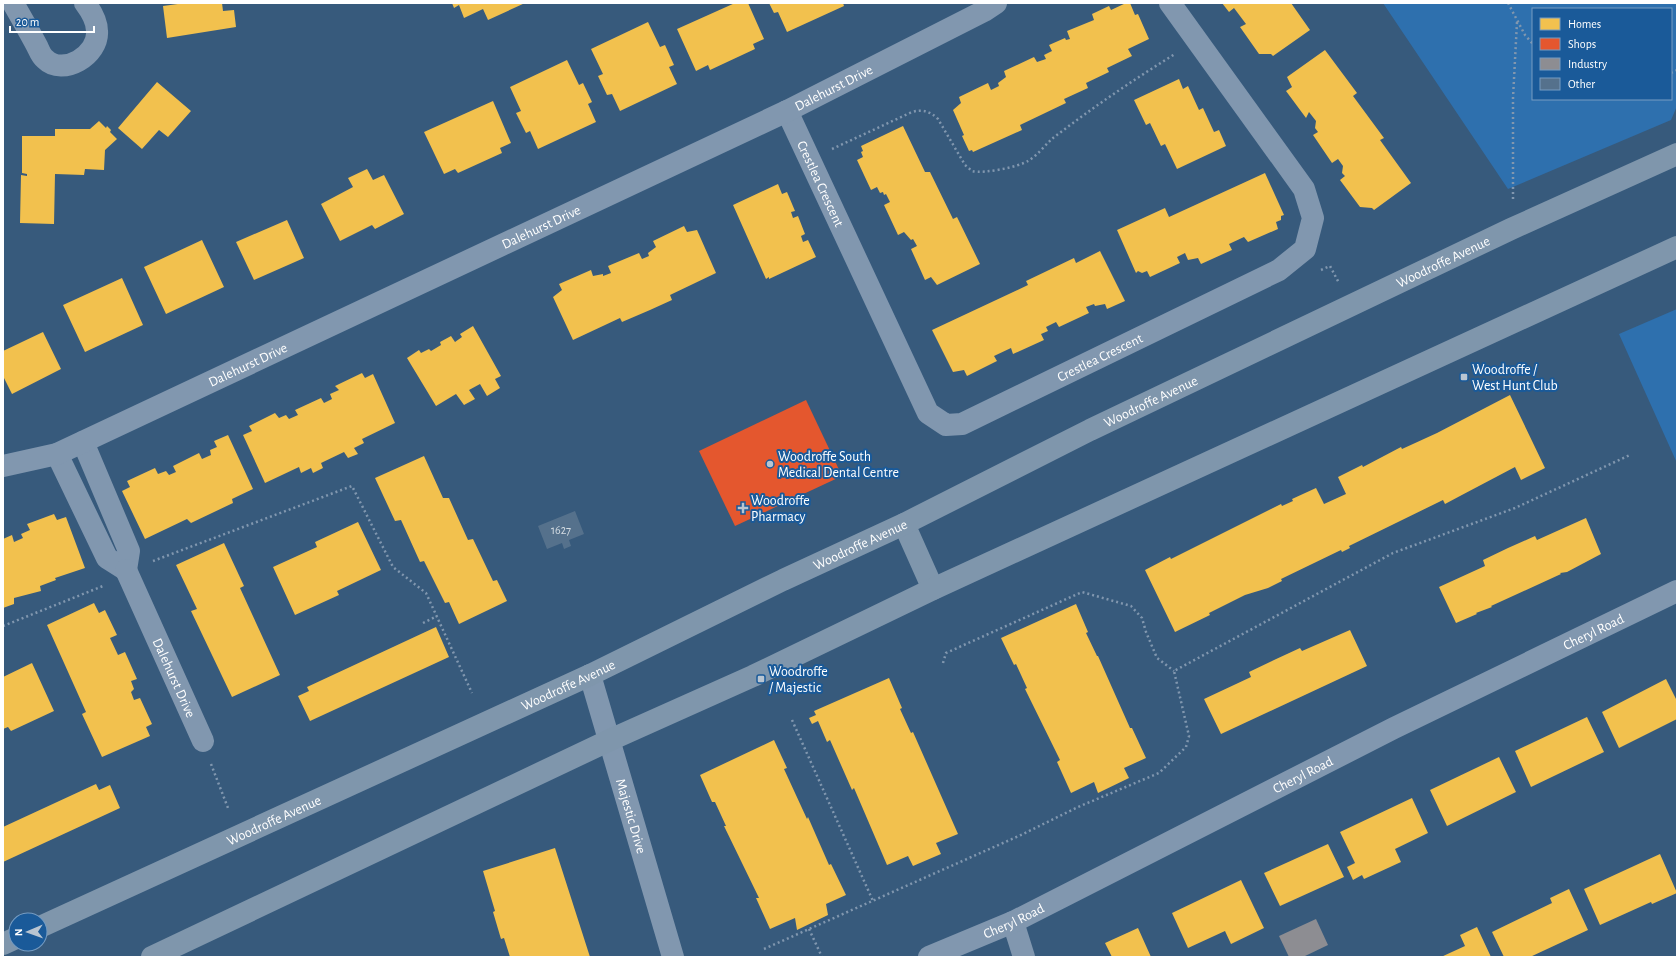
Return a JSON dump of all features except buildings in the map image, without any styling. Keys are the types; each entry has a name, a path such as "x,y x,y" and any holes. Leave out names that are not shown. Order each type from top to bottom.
{"main road":[{"path":"1625,178 1677,144"},
{"name":"Woodroffe Avenue","path":"48,923 590,675 783,580 904,524 1090,430 1351,304 1511,229 1677,154"},
{"path":"152,957 610,740 753,676 933,589 1677,247"},
{"path":"904,524 933,589"}],"street":[{"path":"13,3 45,59 56,65 69,65 81,59 92,50 98,32 93,15 85,3"},
{"name":"Dalehurst Drive","path":"3,466 57,454 83,442 787,111 984,11 996,3"},
{"name":"Crestlea Crescent","path":"787,111 928,413 946,425 962,424 1279,270 1305,249 1313,218 1304,189 1170,3"},
{"path":"83,442 129,551 128,574"},
{"path":"57,454 107,558 128,574"},
{"name":"Dalehurst Drive","path":"128,574 202,741"},
{"name":"Cheryl Road","path":"929,957 1013,922 1394,728 1677,591"},
{"name":"Majestic Drive","path":"590,675 673,957"},
{"path":"1013,922 1024,957"}],"path":[{"path":"1508,3 1518,22 1532,43"},
{"path":"1511,229 1513,196 1513,98 1518,22"},
{"path":"810,159 912,112 922,110 933,113 938,119 965,165 972,172 1016,166 1029,161 1052,139 1132,82 1197,40"},
{"path":"1318,272 1330,266 1351,304"},
{"path":"1174,671 1394,553 1515,508 1630,455"},
{"path":"3,626 106,585 128,574 352,486 392,567 426,593 472,693"},
{"path":"764,949 1021,835 1078,807 1158,773 1186,747 1189,736 1174,671 1157,658 1142,618 1131,606 1082,592 946,653 943,663"},
{"path":"423,623 437,616"},
{"path":"792,720 873,901"},
{"path":"202,741 228,808"},
{"path":"810,929 822,957"}],"shaded area":[{"path":"1383,3 1677,3 1677,106 1671,120 1508,189"},
{"path":"1677,309 1677,463 1619,334"}],"place":[{"name":"Woodroffe / West Hunt Club","path":"1464,377"},
{"name":"Woodroffe South Medical Dental Centre","path":"770,464"},
{"name":"Woodroffe Pharmacy","path":"743,508"},
{"name":"Woodroffe / Majestic","path":"761,679"}]}
